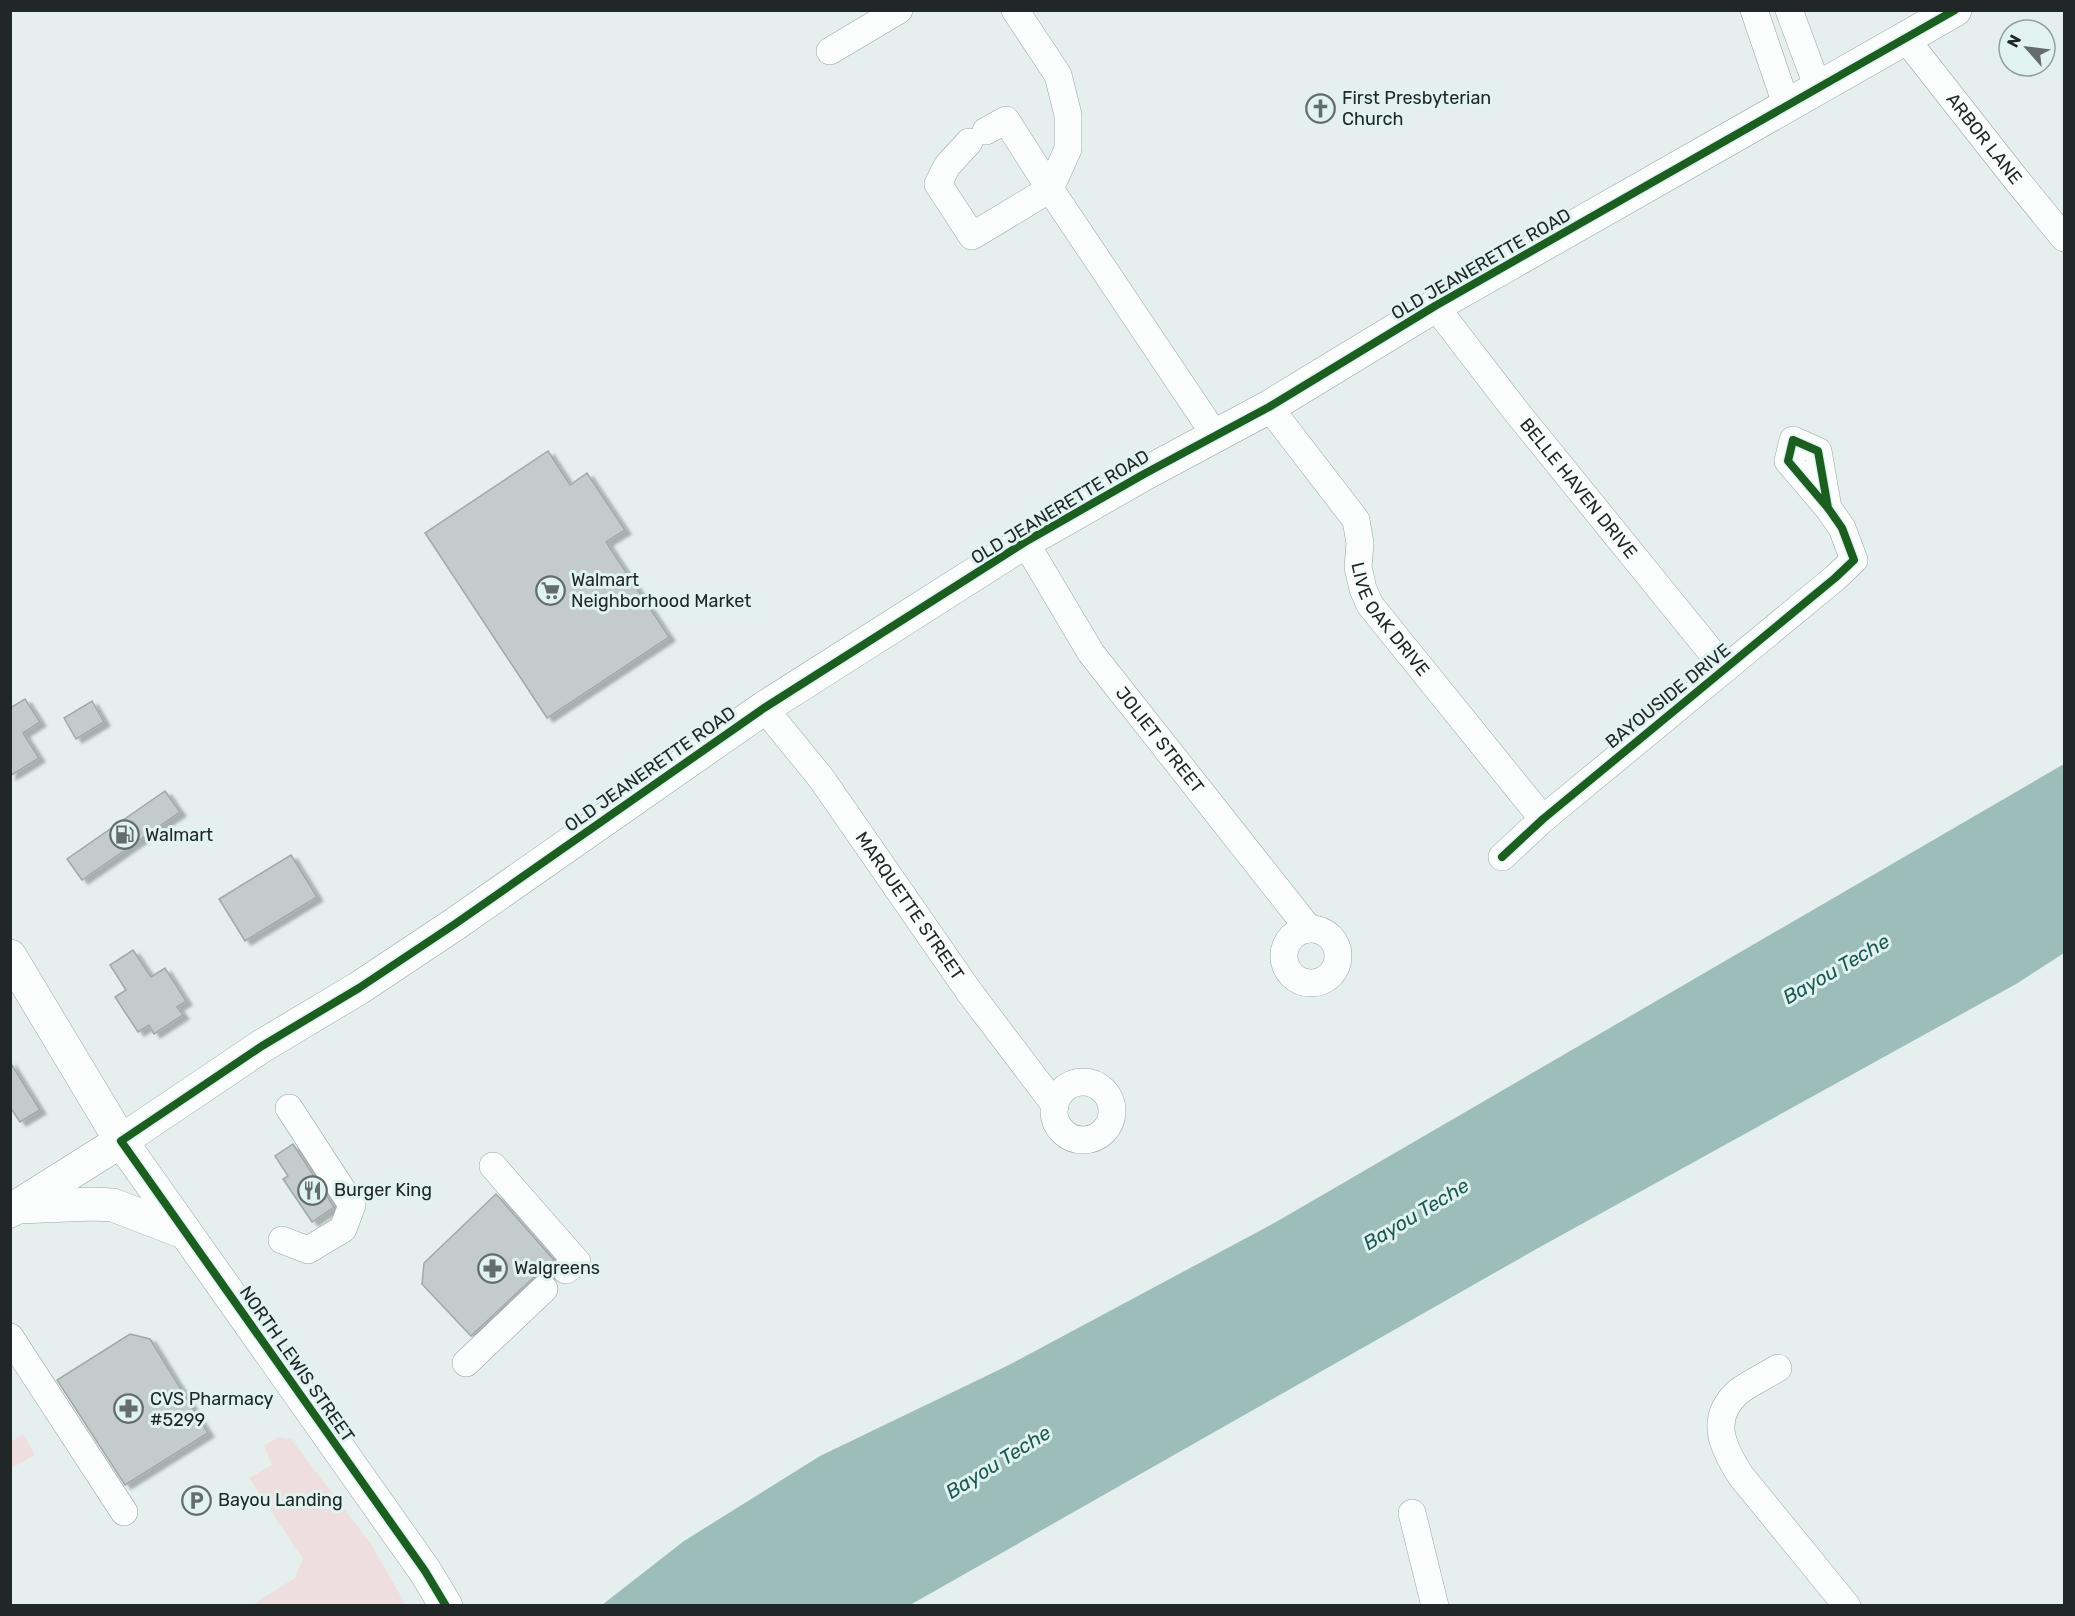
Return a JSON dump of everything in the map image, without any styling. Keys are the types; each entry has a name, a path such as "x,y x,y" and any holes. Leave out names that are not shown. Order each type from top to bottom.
{"main road":[{"name":"OLD JEANERETTE ROAD","path":"14,1209 121,1141 262,1046 359,988 455,924 764,708 1025,542 1269,407 1435,306 1955,10"},
{"name":"NORTH LEWIS STREET","path":"10,956 121,1141 425,1571 446,1605"},
{"path":"14,1209 93,1204 113,1205 186,1233"}],"street":[{"path":"830,51 899,10"},
{"path":"1015,10 1058,75 1068,115 1068,149 1050,189 972,236 938,184 947,166 978,137 1006,120 1050,189 1215,435"},
{"path":"1754,10 1787,107"},
{"path":"1789,10 1818,88"},
{"name":"ARBOR LANE","path":"1905,38 2064,238"},
{"name":"BELLE HAVEN DRIVE","path":"1435,306 1515,410 1725,669"},
{"name":"LIVE OAK DRIVE","path":"1269,407 1356,520 1360,543 1358,567 1363,589 1370,605 1543,819"},
{"name":"BAYOUSIDE DRIVE","path":"1502,856 1543,819 1854,560 1842,528 1828,508"},
{"name":"JOLIET STREET","path":"1025,542 1091,653 1309,929"},
{"name":"MARQUETTE STREET","path":"764,708 821,778 970,993 1055,1106"},
{"path":"282,1240 308,1250 343,1229 352,1205 289,1108"},
{"path":"493,1166 577,1262 566,1270"},
{"path":"466,1363 544,1289"},
{"path":"10,1337 124,1512"},
{"path":"1778,1368 1738,1393 1723,1411 1720,1434 1728,1456 1741,1476 1847,1605"},
{"path":"1412,1513 1435,1605"}],"shaded area":[{"path":"23,1434 35,1455 11,1468 11,1442"},
{"path":"278,1437 291,1439 371,1544 406,1605 252,1605 295,1578 303,1559 249,1478 272,1465 264,1446"}],"water":[{"name":"Bayou Teche","path":"2064,764 2064,953 2016,984 1540,1247 910,1605 602,1605 684,1541 820,1456 1009,1365 1276,1222"}],"building":[{"name":"Walmart Neighborhood Market","path":"548,451 570,485 587,473 625,530 606,542 669,637 547,718 425,533"},
{"path":"25,699 40,722 23,733 39,758 10,776 10,708"},
{"path":"92,701 104,722 76,739 64,718"},
{"name":"Walmart","path":"165,791 180,812 82,880 67,859"},
{"path":"291,855 317,897 245,941 219,899"},
{"path":"133,950 151,977 165,968 186,1001 177,1007 183,1015 154,1034 149,1025 138,1032 115,997 126,990 110,965"},
{"path":"10,1062 40,1110 20,1122 10,1107"},
{"name":"Burger King","path":"293,1144 334,1207 312,1222 283,1179 288,1176 275,1156"},
{"name":"Walgreens","path":"496,1194 554,1260 550,1271 552,1276 541,1274 533,1278 471,1336 422,1284 424,1263"},
{"name":"CVS Pharmacy #5299","path":"130,1334 150,1339 208,1433 125,1485 57,1380"}],"cycle path":[{"path":"446,1606 425,1571 121,1141 262,1046 359,988 455,924 764,708 1025,542 1144,474 1269,407 1435,306 1955,10"},
{"path":"1502,857 1543,819 1854,560 1842,528 1788,461 1793,440 1818,451 1828,508"}],"place":[{"name":"First Presbyterian Church","path":"1321,108"},
{"name":"Walmart Neighborhood Market","path":"550,590"},
{"name":"Walmart","path":"124,835"},
{"name":"Burger King","path":"313,1190"},
{"name":"Walgreens","path":"493,1268"},
{"name":"CVS Pharmacy #5299","path":"129,1409"},
{"name":"Bayou Landing","path":"197,1500"}]}
